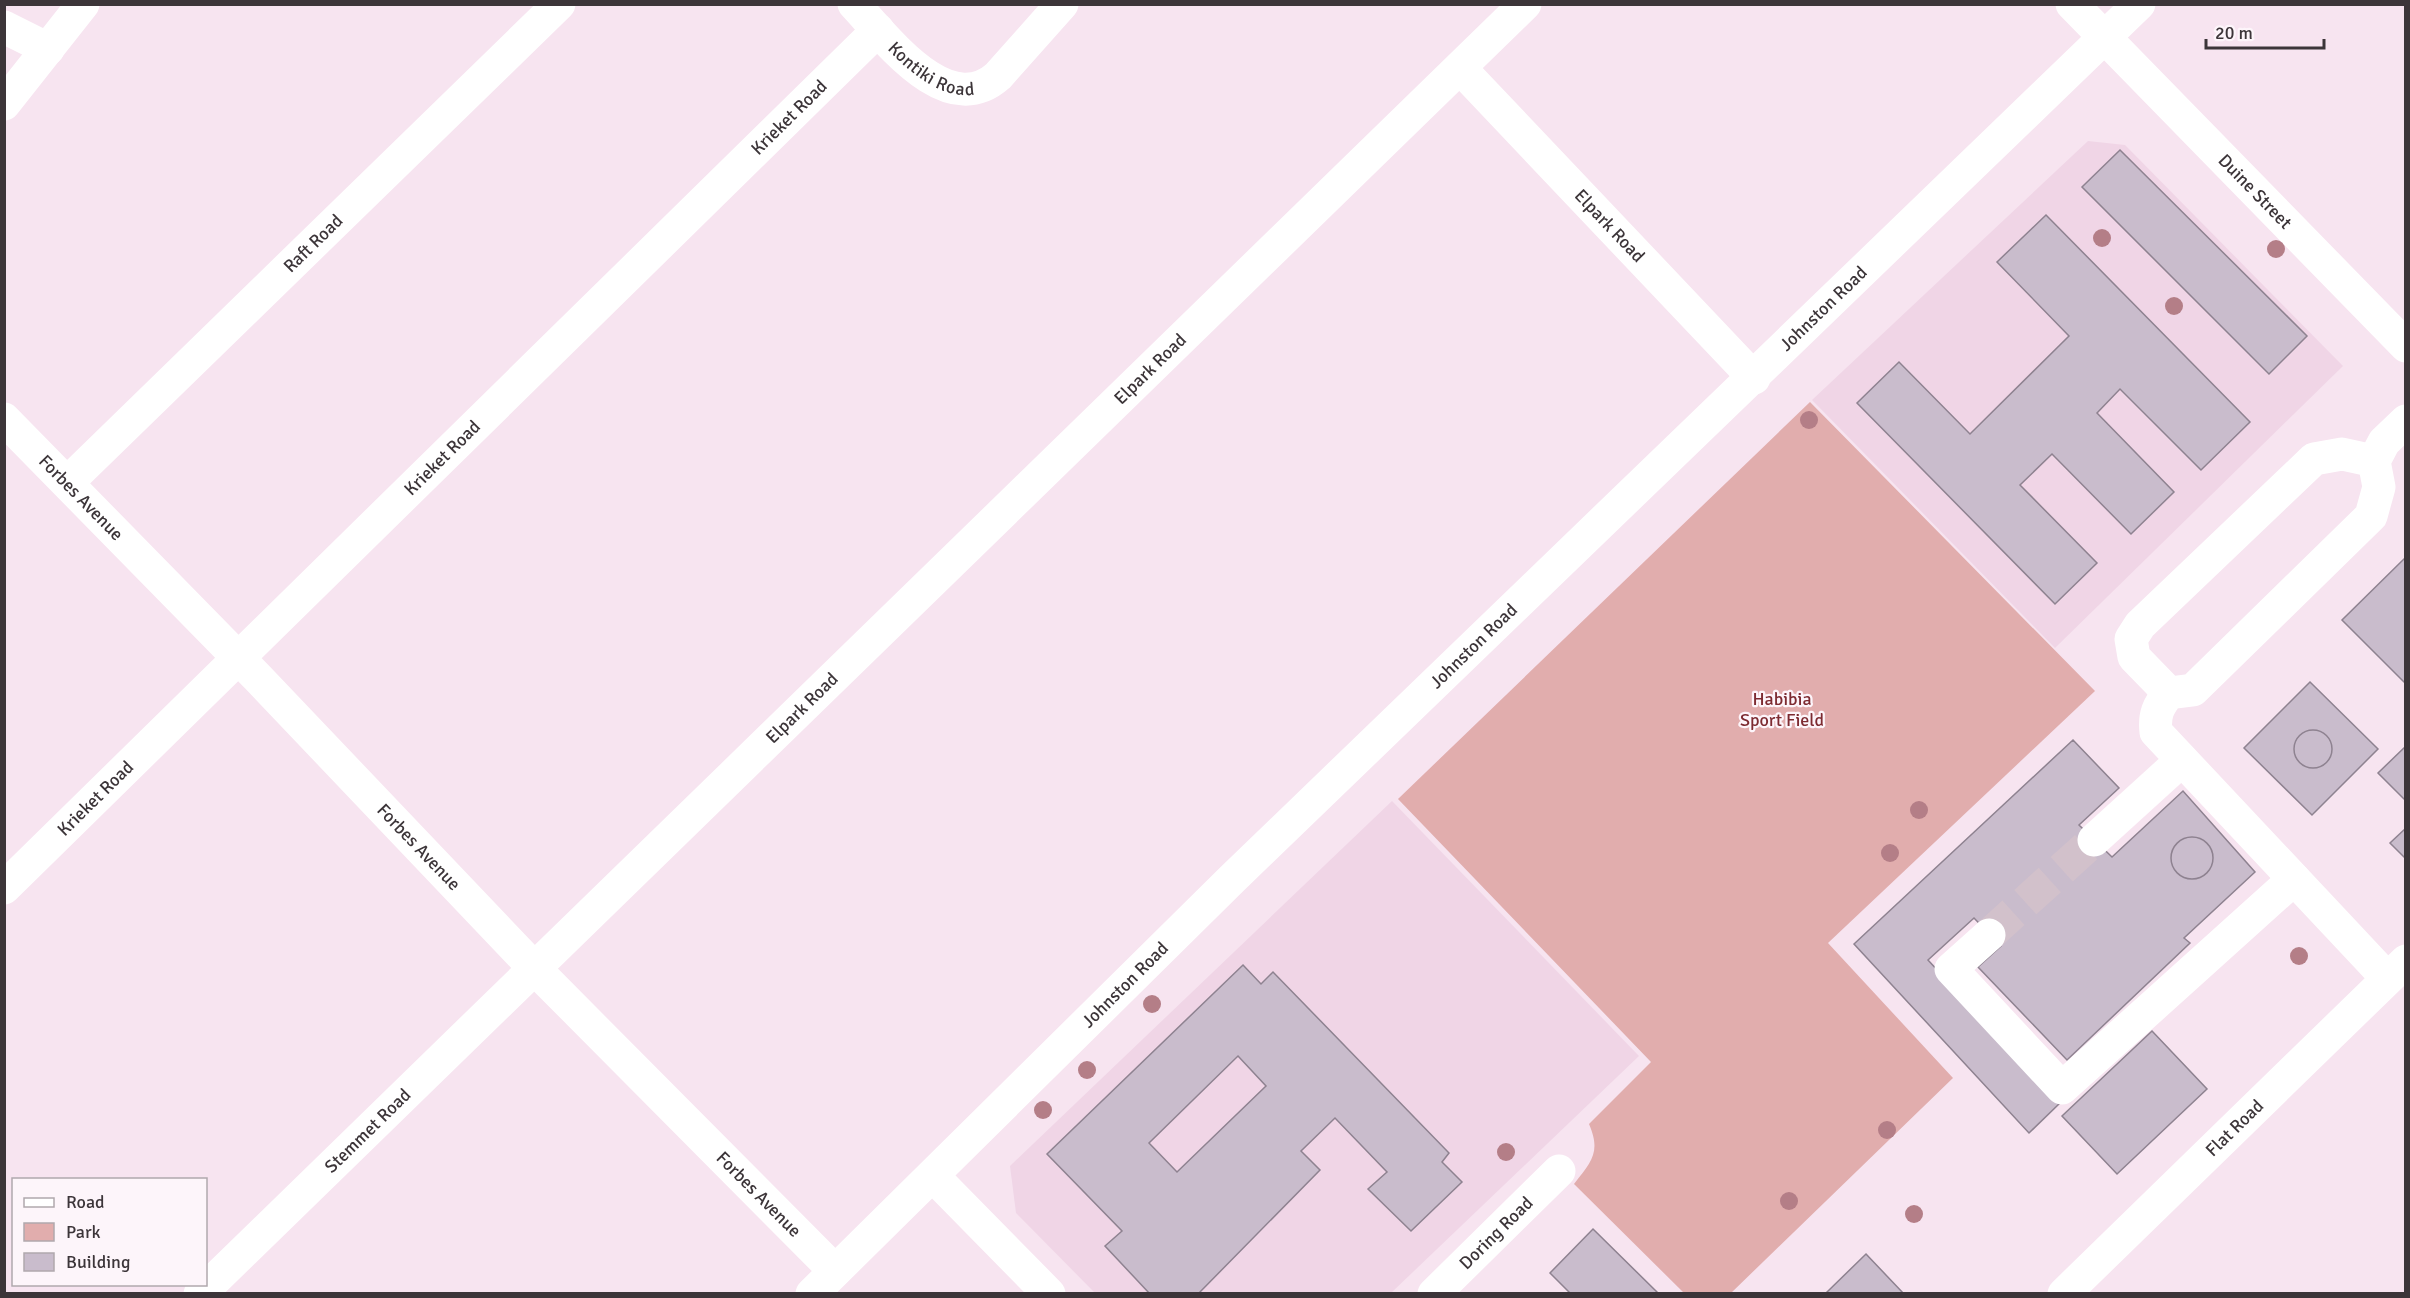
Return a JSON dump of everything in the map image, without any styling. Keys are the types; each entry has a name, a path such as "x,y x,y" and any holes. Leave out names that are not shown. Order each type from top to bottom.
{"street":[{"path":"4,104 83,4"},
{"name":"Raft Road","path":"68,482 559,4"},
{"name":"Kontiki Road","path":"854,4 929,78 941,85 971,90 986,86 998,76 1062,4"},
{"path":"1461,69 1525,4"},
{"name":"Duine Street","path":"2072,4 2406,346"},
{"name":"Johnston Road","path":"823,1282 1232,879 1754,378 2139,4"},
{"path":"4,27 48,49"},
{"name":"Krieket Road","path":"4,888 878,30"},
{"name":"Elpark Road","path":"534,968 1461,69 1754,378"},
{"name":"Forbes Avenue","path":"4,419 68,482 534,968 823,1282"},
{"path":"2396,970 2294,879 2156,732 2154,718 2159,705 2169,693 2193,690 2371,516 2379,487 2374,461 2384,442 2406,421"},
{"path":"2169,693 2134,657 2131,639 2140,625 2314,459 2342,454 2374,461"},
{"path":"2094,840 2182,760"},
{"path":"1989,934 1951,969 2062,1088 2294,879"},
{"name":"Stemmet Road","path":"200,1293 534,968"},
{"name":"Flat Road","path":"2064,1293 2396,970"},
{"name":"Doring Road","path":"1434,1293 1559,1171"},
{"path":"933,1176 1049,1293"}],"shaded area":[{"path":"2088,141 2125,145 2343,366 2055,648 1812,400"},
{"path":"1392,801 1639,1056 1391,1293 1095,1293 1016,1213 1010,1166"}],"green space":[{"name":"Habibia Sport Field","path":"1810,402 2095,691 1828,943 1953,1078 1731,1293 1684,1293 1574,1184 1593,1156 1593,1134 1589,1124 1651,1062 1398,799"}],"building":[{"path":"2120,150 2307,336 2269,374 2082,187"},
{"path":"2046,215 2250,422 2201,470 2120,389 2097,413 2174,492 2131,534 2052,454 2020,485 2097,563 2055,604 1857,403 1899,362 1970,434 2069,336 1997,262"},
{"path":"2406,557 2406,684 2342,620"},
{"path":"2310,682 2378,749 2312,815 2244,748"},
{"path":"2313,730 2327,735 2332,749 2327,763 2313,768 2299,763 2294,749 2299,735"},
{"path":"2073,740 2119,788 2079,825 2112,857 2183,791 2255,872 2184,938 2190,943 2067,1060 1978,967 2001,946 1974,918 1928,960 2060,1103 2029,1133 1854,944"},
{"path":"2406,746 2406,801 2378,773"},
{"path":"2406,828 2406,859 2390,843"},
{"path":"2192,837 2200,838 2207,843 2212,850 2212,866 2207,873 2200,878 2192,879 2184,878 2177,873 2172,866 2171,858 2172,850 2177,843 2184,838"},
{"path":"1243,965 1261,984 1273,972 1449,1153 1442,1162 1462,1182 1411,1231 1368,1189 1387,1172 1335,1118 1301,1151 1320,1170 1198,1294 1150,1294 1105,1246 1122,1231 1047,1154","holes":["1238,1056 1266,1086 1177,1172 1149,1143"]},
{"path":"2152,1031 2207,1089 2117,1174 2062,1116"},
{"path":"1593,1229 1659,1294 1571,1294 1550,1273"},
{"path":"1866,1254 1904,1294 1825,1294"}],"tunnel":[{"path":"1989,935 2094,840"}]}
